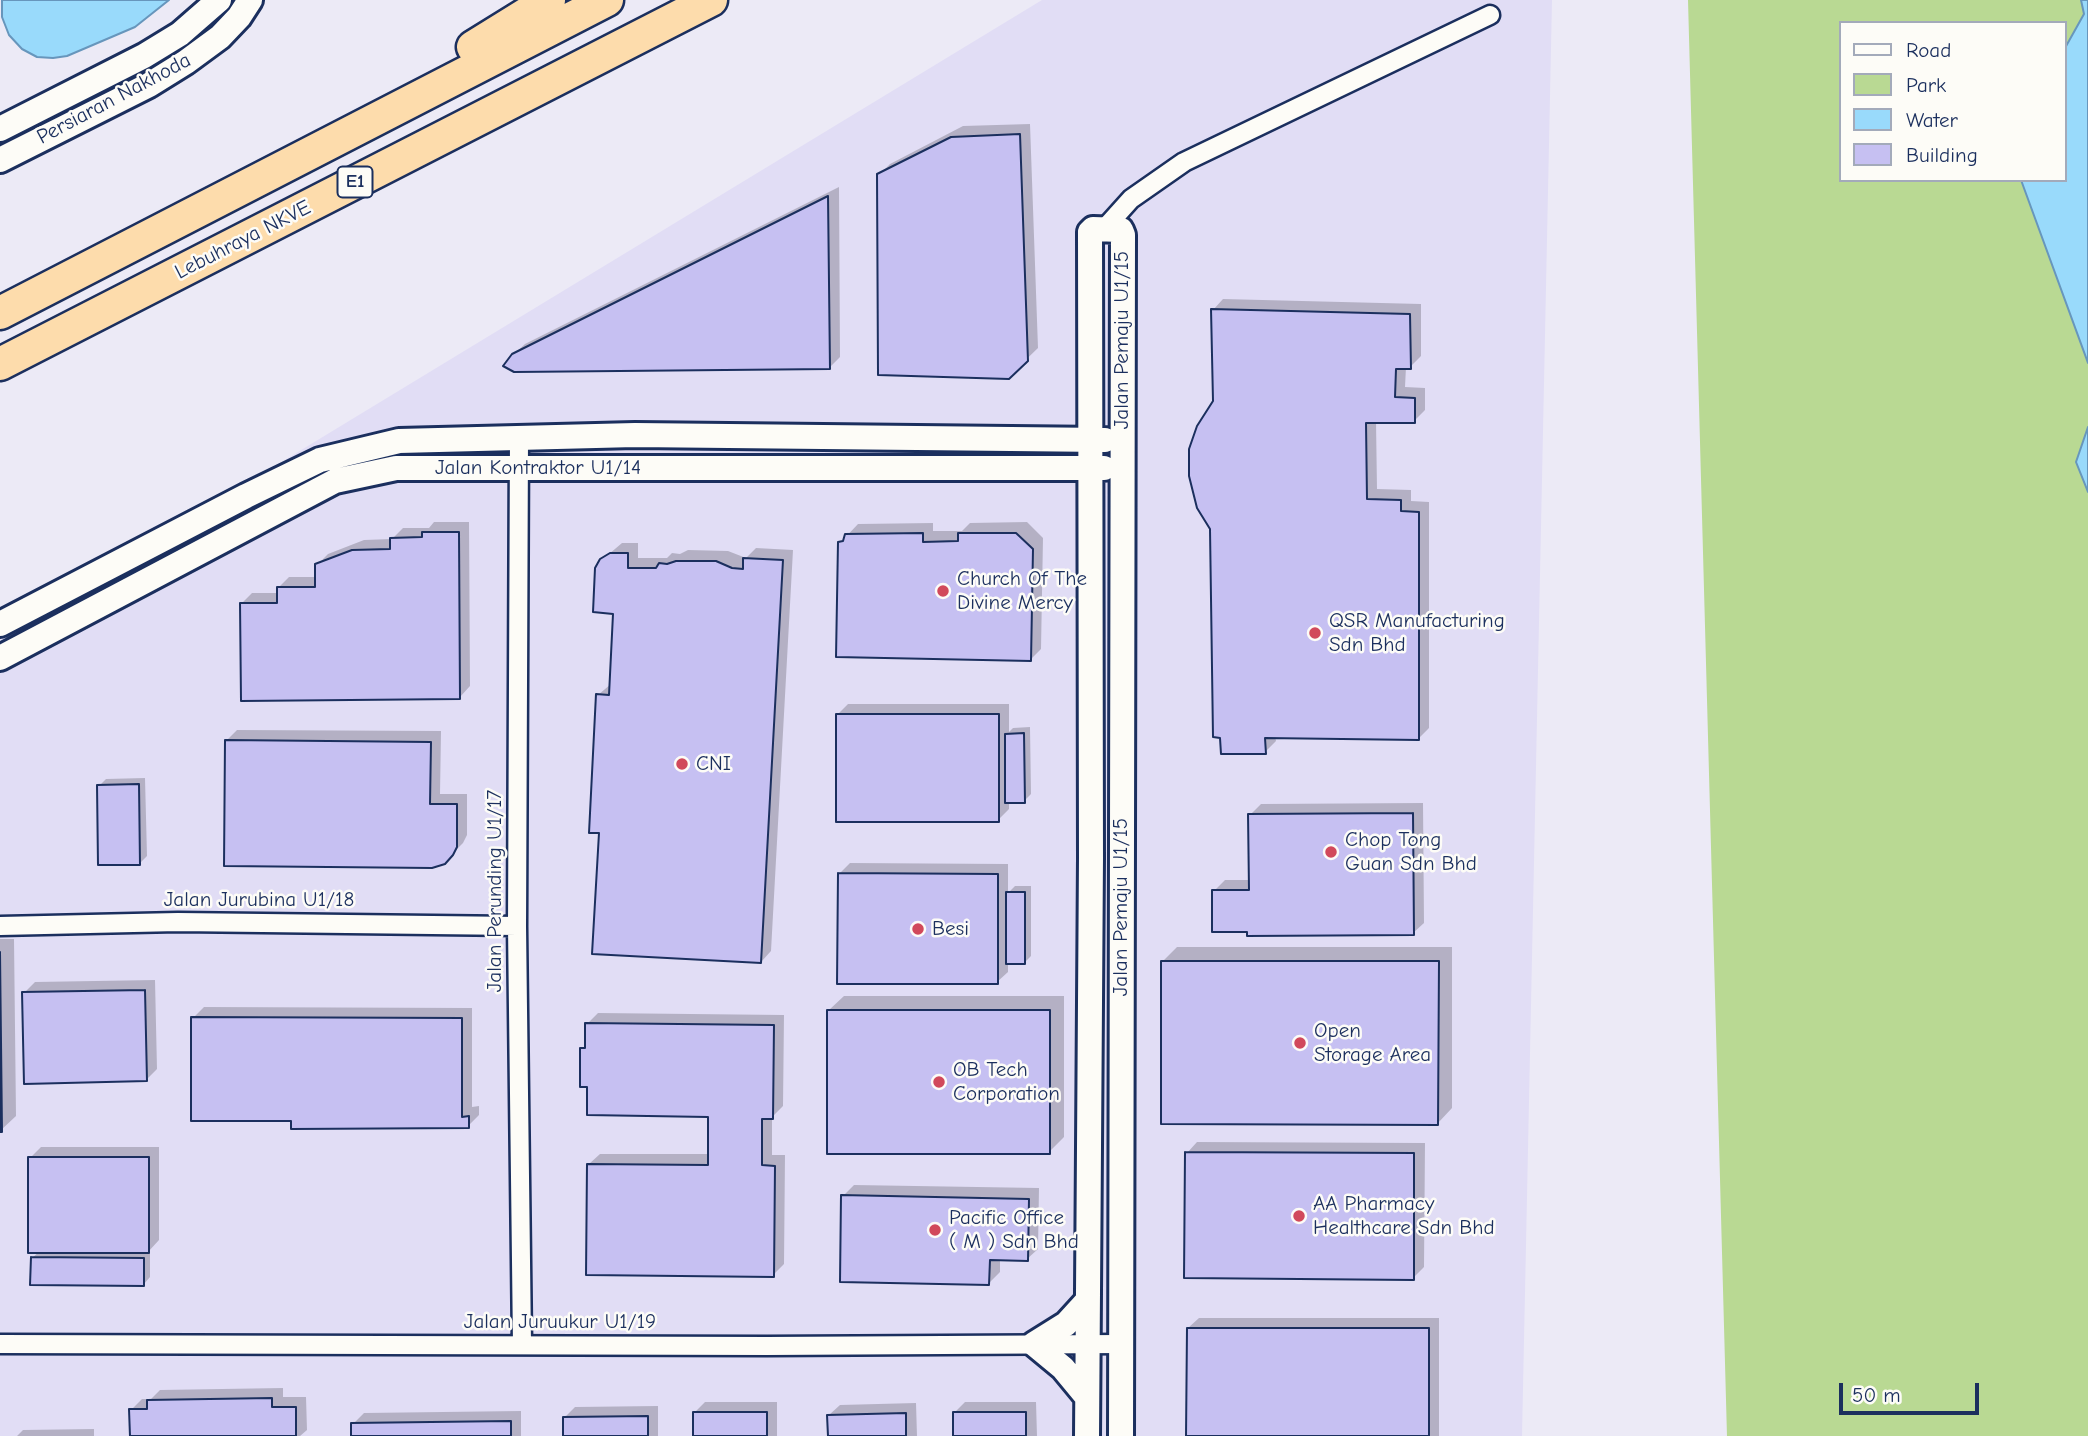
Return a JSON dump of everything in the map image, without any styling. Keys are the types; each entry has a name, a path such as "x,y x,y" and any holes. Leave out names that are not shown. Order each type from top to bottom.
{"highway":[{"path":"102,262 498,33 549,0"},
{"name":"E1","path":"0,313 607,0"},
{"name":"Lebuhraya NKVE","path":"0,365 711,0"}],"street":[{"name":"Persiaran Nakhoda","path":"0,129 144,56 180,34 219,0"},
{"name":"Persiaran Nakhoda","path":"0,160 149,85 186,62 220,37 239,17 250,0"},
{"path":"1104,229 1130,199 1184,162 1490,15"},
{"name":"Jalan Pemaju U1/15","path":"1087,1436 1090,232 1093,229 1104,229 1121,230 1123,235 1121,1436"},
{"name":"Jalan Kontraktor U1/14","path":"0,624 246,495 320,460 399,441 635,435 1122,440"},
{"name":"Jalan Perunding U1/17","path":"519,438 517,926 522,1344"},
{"name":"Jalan Kontraktor U1/14","path":"0,658 335,481 396,468 1122,468"},
{"name":"Jalan Jurubina U1/18","path":"0,926 167,922 517,926"},
{"path":"1087,1301 1066,1324 1034,1344 1063,1368 1087,1397"},
{"name":"Jalan Juruukur U1/19","path":"0,1343 1121,1345"}],"shaded area":[{"path":"1042,0 1552,0 1522,1436 0,1436 0,633"}],"green space":[{"path":"1688,0 2088,0 2088,1436 1727,1436"}],"water":[{"path":"2,0 169,0 135,27 67,56 53,58 37,57 22,49 9,35 2,17"},
{"path":"2081,0 2088,0 2088,363 2022,182 2067,182 2067,44 2084,14"},
{"path":"2088,427 2088,492 2076,462"}],"building":[{"path":"1020,134 1028,361 1009,379 878,375 877,174 951,137"},
{"path":"828,196 830,369 514,372 503,366 512,354"},
{"name":"QSR Manufacturing Sdn Bhd","path":"1211,309 1410,314 1411,369 1396,369 1395,397 1415,398 1415,423 1366,423 1367,499 1401,500 1401,511 1419,512 1419,740 1265,738 1266,754 1221,754 1220,738 1213,737 1210,529 1197,508 1189,476 1189,449 1197,426 1213,401"},
{"path":"422,532 459,532 460,699 241,701 240,603 277,603 277,587 315,587 315,564 352,550 390,549 390,538 422,537"},
{"path":"923,533 923,542 958,541 958,533 1016,533 1033,549 1031,661 836,657 838,542 843,541 845,534"},
{"name":"CNI","path":"610,553 628,553 628,568 656,568 659,563 676,561 716,561 732,568 743,569 743,558 783,560 761,963 592,954 599,833 589,833 596,694 609,695 613,614 593,612 595,568 600,559"},
{"path":"836,714 999,714 999,822 836,822"},
{"path":"1024,733 1025,803 1005,803 1005,734"},
{"path":"225,740 431,742 430,804 457,804 457,847 445,864 432,868 224,866"},
{"path":"139,784 140,865 98,865 97,785"},
{"name":"Chop Tong Guan Sdn Bhd","path":"1413,813 1414,935 1247,936 1247,932 1212,932 1212,890 1249,890 1248,814"},
{"name":"Besi","path":"838,873 998,874 998,984 837,984"},
{"path":"1006,892 1025,892 1025,964 1006,964"},
{"path":"0,952 2,1132 0,1132"},
{"name":"Open Storage Area","path":"1161,961 1439,961 1438,1125 1161,1124"},
{"path":"145,990 147,1081 24,1084 22,992"},
{"name":"OB Tech Corporation","path":"827,1010 1050,1010 1050,1154 827,1154"},
{"path":"191,1017 462,1018 462,1117 469,1116 469,1128 291,1129 291,1121 191,1121"},
{"path":"585,1023 774,1025 773,1119 762,1119 762,1165 775,1166 774,1277 586,1275 587,1164 708,1165 708,1117 587,1115 587,1087 580,1087 580,1048 585,1048"},
{"name":"AA Pharmacy Healthcare Sdn Bhd","path":"1185,1152 1414,1153 1414,1280 1184,1278"},
{"path":"28,1157 149,1157 149,1253 28,1253"},
{"name":"Pacific Office ( M ) Sdn Bhd","path":"841,1195 1029,1199 1028,1261 990,1260 989,1285 840,1282"},
{"path":"31,1257 144,1258 144,1286 30,1285"},
{"path":"1187,1328 1429,1328 1429,1436 1186,1436"},
{"path":"272,1398 272,1407 296,1407 296,1436 130,1436 129,1409 147,1409 147,1400"},
{"path":"693,1412 767,1412 767,1436 693,1436"},
{"path":"953,1412 1026,1412 1026,1436 953,1436"},
{"path":"906,1413 906,1436 828,1436 827,1415"},
{"path":"648,1416 648,1436 563,1436 563,1417"},
{"path":"511,1421 511,1436 351,1436 351,1423"}],"place":[{"name":"Church Of The Divine Mercy","path":"943,591"},
{"name":"QSR Manufacturing Sdn Bhd","path":"1315,633"},
{"name":"CNI","path":"682,764"},
{"name":"Chop Tong Guan Sdn Bhd","path":"1331,852"},
{"name":"Besi","path":"918,929"},
{"name":"Open Storage Area","path":"1300,1043"},
{"name":"OB Tech Corporation","path":"939,1082"},
{"name":"AA Pharmacy Healthcare Sdn Bhd","path":"1299,1216"},
{"name":"Pacific Office ( M ) Sdn Bhd","path":"935,1230"}]}
